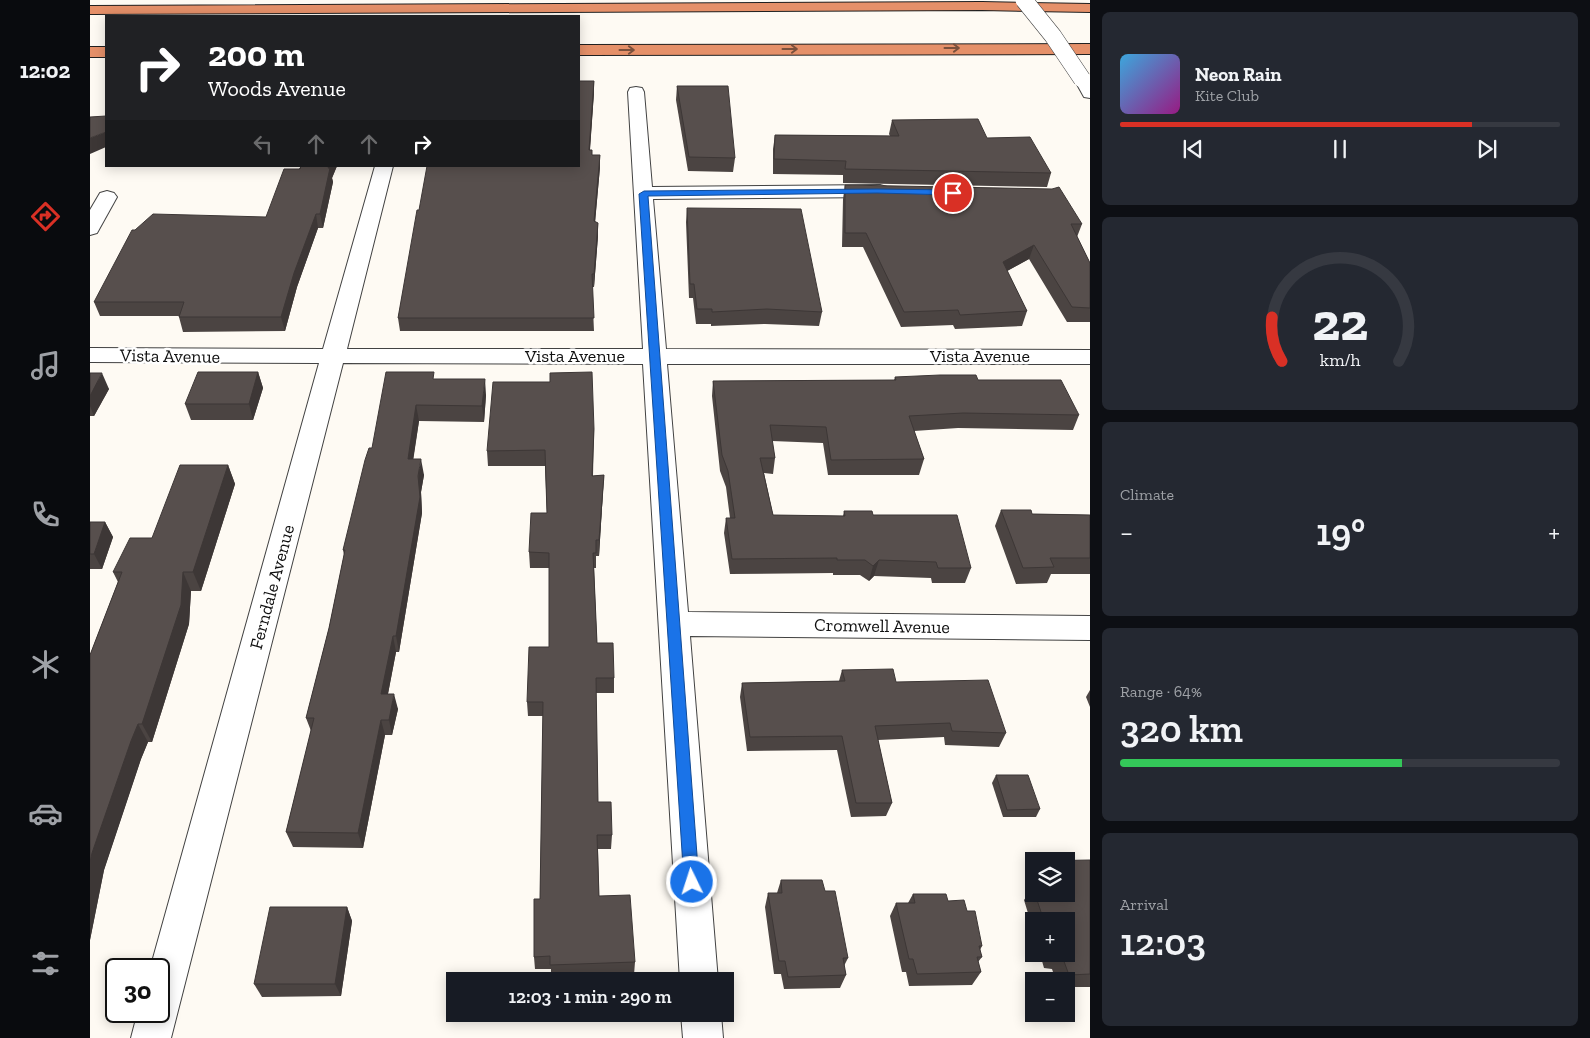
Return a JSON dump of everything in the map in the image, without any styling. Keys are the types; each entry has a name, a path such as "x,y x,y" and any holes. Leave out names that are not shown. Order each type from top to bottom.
{"highway":[{"path":"90,10 982,6 1090,8"},
{"path":"580,50 1090,49"},
{"path":"90,52 105,52"}],"street":[{"path":"1024,0 1053,36 1086,86"},
{"path":"636,92 698,972"},
{"name":"Ferndale Avenue","path":"170,965 384,167"},
{"path":"644,194 897,192"},
{"path":"90,228 107,197"},
{"name":"Vista Avenue","path":"90,355 334,357 655,355 1090,356"},
{"name":"Cromwell Avenue","path":"673,624 1090,628"},
{"path":"702,1022 703,1038"},
{"name":"Ferndale Avenue","path":"151,1038 155,1023"}],"building":[{"path":"580,81 594,81 589,150 592,150 592,155 600,155 594,221 598,223 594,274 592,274 594,318 398,318 417,210 419,210 427,167 580,167"},
{"path":"677,86 728,86 735,158 689,157"},
{"path":"105,116 105,132 90,138 90,117"},
{"path":"978,119 987,138 1030,137 1051,173 845,169 846,161 774,159 775,135 899,136 892,120"},
{"path":"301,167 330,168 320,214 316,214 294,273 281,317 179,317 184,302 94,302 132,230 135,230 153,214 266,217 284,169 300,169"},
{"path":"845,185 1052,189 1059,187 1082,224 1071,224 1090,263 1090,308 1072,307 1034,245 1003,262 1027,311 960,315 958,310 904,312 866,233 845,233"},
{"path":"687,208 801,209 822,312 767,309 712,312 712,309 697,309 694,284 690,284"},
{"path":"198,372 258,372 249,404 185,404"},
{"path":"386,372 434,372 433,379 485,379 482,406 416,405 408,459 421,459 418,476 420,497 396,636 393,636 381,694 394,694 389,720 381,720 358,833 286,832 314,718 306,718 329,628 345,550 343,550 365,460 369,448 372,448"},
{"path":"592,372 594,429 592,476 604,475 599,540 596,540 596,553 593,553 597,643 613,643 614,678 596,678 598,802 611,802 612,835 597,835 599,896 630,895 635,962 550,965 550,956 534,957 534,899 540,899 543,702 527,702 529,647 549,647 549,553 529,552 531,513 547,513 545,450 487,451 493,382 550,382 550,373"},
{"path":"90,373 102,373 90,396"},
{"path":"976,375 978,380 1061,380 1079,415 963,413 909,416 924,459 831,460 826,427 770,425 775,458 760,458 773,515 845,516 844,511 872,511 873,515 957,515 971,568 938,568 936,562 879,560 873,566 865,560 837,560 837,558 732,559 726,518 735,518 728,471 722,455 713,381 896,380 895,377"},
{"path":"180,465 228,465 193,572 183,572 181,605 142,724 138,724 131,741 90,862 90,655 122,572 113,572 130,538 152,538"},
{"path":"1001,510 1031,510 1032,514 1090,515 1090,558 1050,558 1054,567 1023,568"},
{"path":"90,522 105,522 94,554 90,554"},
{"path":"893,669 896,682 988,680 1006,733 952,731 950,723 875,726 892,803 856,803 842,736 750,737 742,683 845,681 842,670"},
{"path":"996,775 1028,775 1040,809 1007,810"},
{"path":"1075,860 1090,860 1090,974 1075,975 1075,972 1068,972 1064,962 1075,962 1075,912 1041,912 1038,902 1075,902"},
{"path":"781,880 822,880 825,891 835,891 848,958 843,958 846,975 788,977 785,961 779,961 768,893 782,893"},
{"path":"913,894 946,894 948,901 964,900 967,911 975,911 982,946 979,946 982,957 977,957 981,972 917,974 913,959 909,959 896,903 915,903"},
{"path":"270,907 347,907 335,984 254,984"}],"route":[{"path":"692,882 644,194 877,191 953,193"}]}
